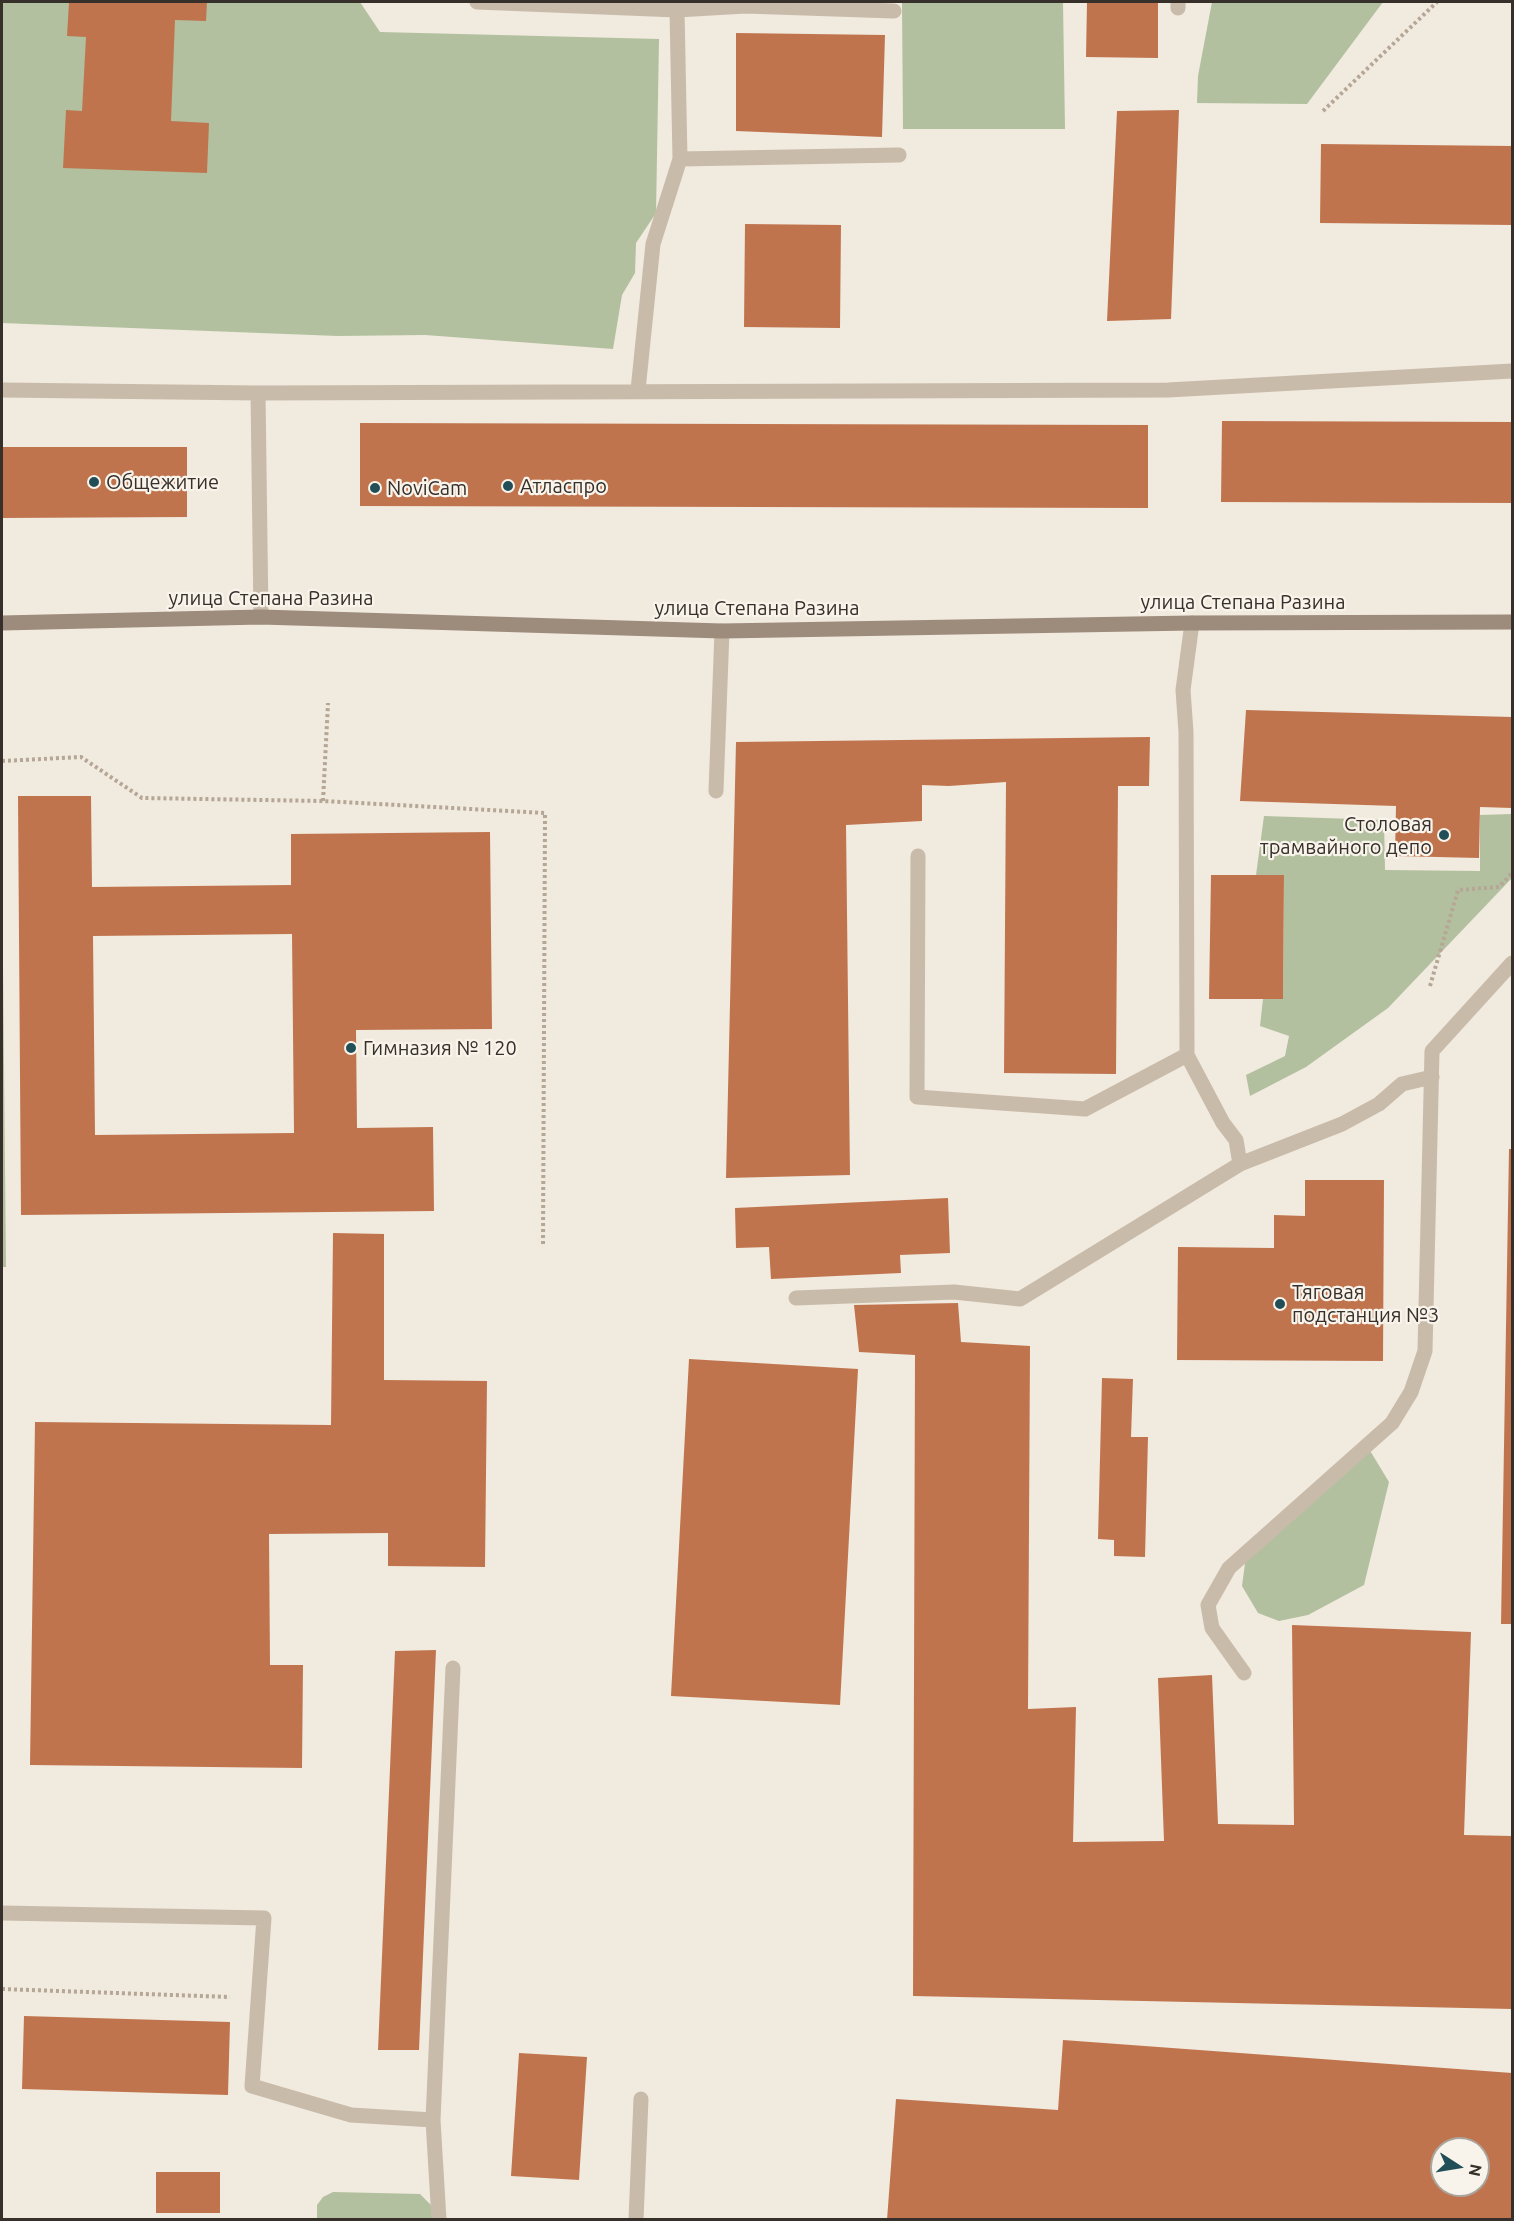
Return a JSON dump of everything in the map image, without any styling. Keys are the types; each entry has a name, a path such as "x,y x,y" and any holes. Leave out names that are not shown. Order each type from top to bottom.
{"street":[{"name":"улица Степана Разина","path":"2,622 261,616 722,631 1192,623 1512,622"}],"lane":[{"path":"477,2 677,10 745,6 894,11"},
{"path":"638,390 652,244 680,159 677,10"},
{"path":"680,159 899,154"},
{"path":"2,390 258,393 1168,390 1512,371"},
{"path":"258,393 261,616"},
{"path":"1192,623 1183,690 1186,732 1187,1055 1223,1123 1236,1140 1240,1164"},
{"path":"716,791 722,631"},
{"path":"918,856 917,1096 1085,1109 1187,1055"},
{"path":"1244,1673 1212,1629 1208,1605 1229,1568 1392,1423 1411,1392 1425,1351 1432,1050 1512,963"},
{"path":"796,1298 954,1292 1020,1299 1240,1164 1342,1124 1379,1104 1402,1084 1432,1077"},
{"path":"439,2220 433,2120 453,1668"},
{"path":"2,1913 264,1918 252,2086 351,2115 433,2120"},
{"path":"636,2220 640,2098"}],"path":[{"path":"1323,111 1437,2"},
{"path":"323,801 328,703"},
{"path":"2,761 81,757 142,798 323,801 545,813 543,1246"},
{"path":"1430,986 1458,890 1499,887 1512,873"},
{"path":"2,1989 258,1998"}],"green space":[{"path":"2,2 360,2 380,32 659,39 656,213 636,243 635,273 622,295 613,349 425,335 338,336 2,323"},
{"path":"902,2 1063,2 1065,129 903,129"},
{"path":"1212,2 1383,2 1307,104 1197,103 1198,76"},
{"path":"1512,814 1512,878 1388,1008 1306,1067 1250,1096 1246,1075 1285,1056 1289,1036 1260,1026 1263,999 1283,999 1284,875 1256,875 1264,816 1384,820 1385,870 1480,871 1480,815"},
{"path":"2,866 6,1267 2,1267"},
{"path":"1369,1449 1389,1482 1364,1585 1308,1615 1279,1621 1258,1613 1242,1586 1246,1556"},
{"path":"333,2192 420,2194 433,2207 432,2219 317,2220 317,2205 323,2197"}],"building":[{"path":"69,2 207,2 206,21 175,20 171,121 209,123 207,173 63,168 66,110 82,111 86,37 67,36"},
{"path":"1087,2 1158,2 1158,58 1086,57"},
{"path":"736,33 885,35 882,137 736,131"},
{"path":"1179,110 1171,319 1107,321 1117,111"},
{"path":"1321,144 1512,146 1512,225 1320,223"},
{"path":"745,224 841,225 840,328 744,327"},
{"path":"1222,421 1512,422 1512,503 1221,502"},
{"path":"360,423 1148,425 1148,508 360,506"},
{"name":"Общежитие","path":"2,447 187,447 187,517 2,518"},
{"path":"1246,710 1512,717 1512,808 1480,807 1479,858 1395,856 1396,806 1240,801"},
{"path":"1150,737 1149,786 1118,786 1116,1074 1004,1073 1006,782 949,786 922,785 922,821 846,825 850,1175 726,1178 736,742"},
{"path":"18,796 91,796 92,887 291,885 291,834 490,832 492,1029 356,1030 357,1128 433,1127 434,1211 21,1215","holes":["292,934 294,1133 95,1135 93,936"]},
{"path":"1211,875 1284,875 1283,999 1209,999"},
{"path":"1509,1149 1512,1149 1512,1624 1501,1624"},
{"name":"Тяговая подстанция №3","path":"1305,1180 1384,1180 1383,1361 1177,1360 1178,1247 1274,1248 1274,1215 1305,1216"},
{"path":"948,1198 950,1253 900,1255 901,1273 771,1279 769,1247 736,1248 735,1208"},
{"path":"333,1233 384,1234 384,1380 487,1381 485,1567 388,1566 388,1533 269,1534 270,1665 303,1665 302,1768 30,1765 35,1422 331,1425"},
{"path":"958,1303 961,1342 1030,1346 1028,1709 1076,1707 1073,1842 1164,1841 1158,1678 1212,1675 1218,1824 1294,1825 1292,1625 1471,1632 1464,1835 1512,1836 1512,2009 913,1996 915,1355 859,1352 854,1305"},
{"path":"689,1359 858,1369 840,1705 671,1696"},
{"path":"1102,1378 1133,1379 1131,1437 1148,1437 1145,1557 1114,1556 1114,1540 1098,1539"},
{"path":"436,1650 419,2050 378,2050 395,1651"},
{"path":"24,2016 230,2022 228,2095 22,2089"},
{"path":"1063,2040 1512,2073 1512,2220 887,2220 896,2099 1058,2110"},
{"path":"519,2053 587,2057 579,2180 511,2176"},
{"path":"156,2172 220,2172 220,2213 156,2213"}],"place":[{"name":"Общежитие","path":"94,482"},
{"name":"Атласпро","path":"508,486"},
{"name":"NoviСam","path":"375,488"},
{"name":"Столовая трамвайного депо","path":"1444,835"},
{"name":"Гимназия № 120","path":"351,1048"},
{"name":"Тяговая подстанция №3","path":"1280,1304"}]}
